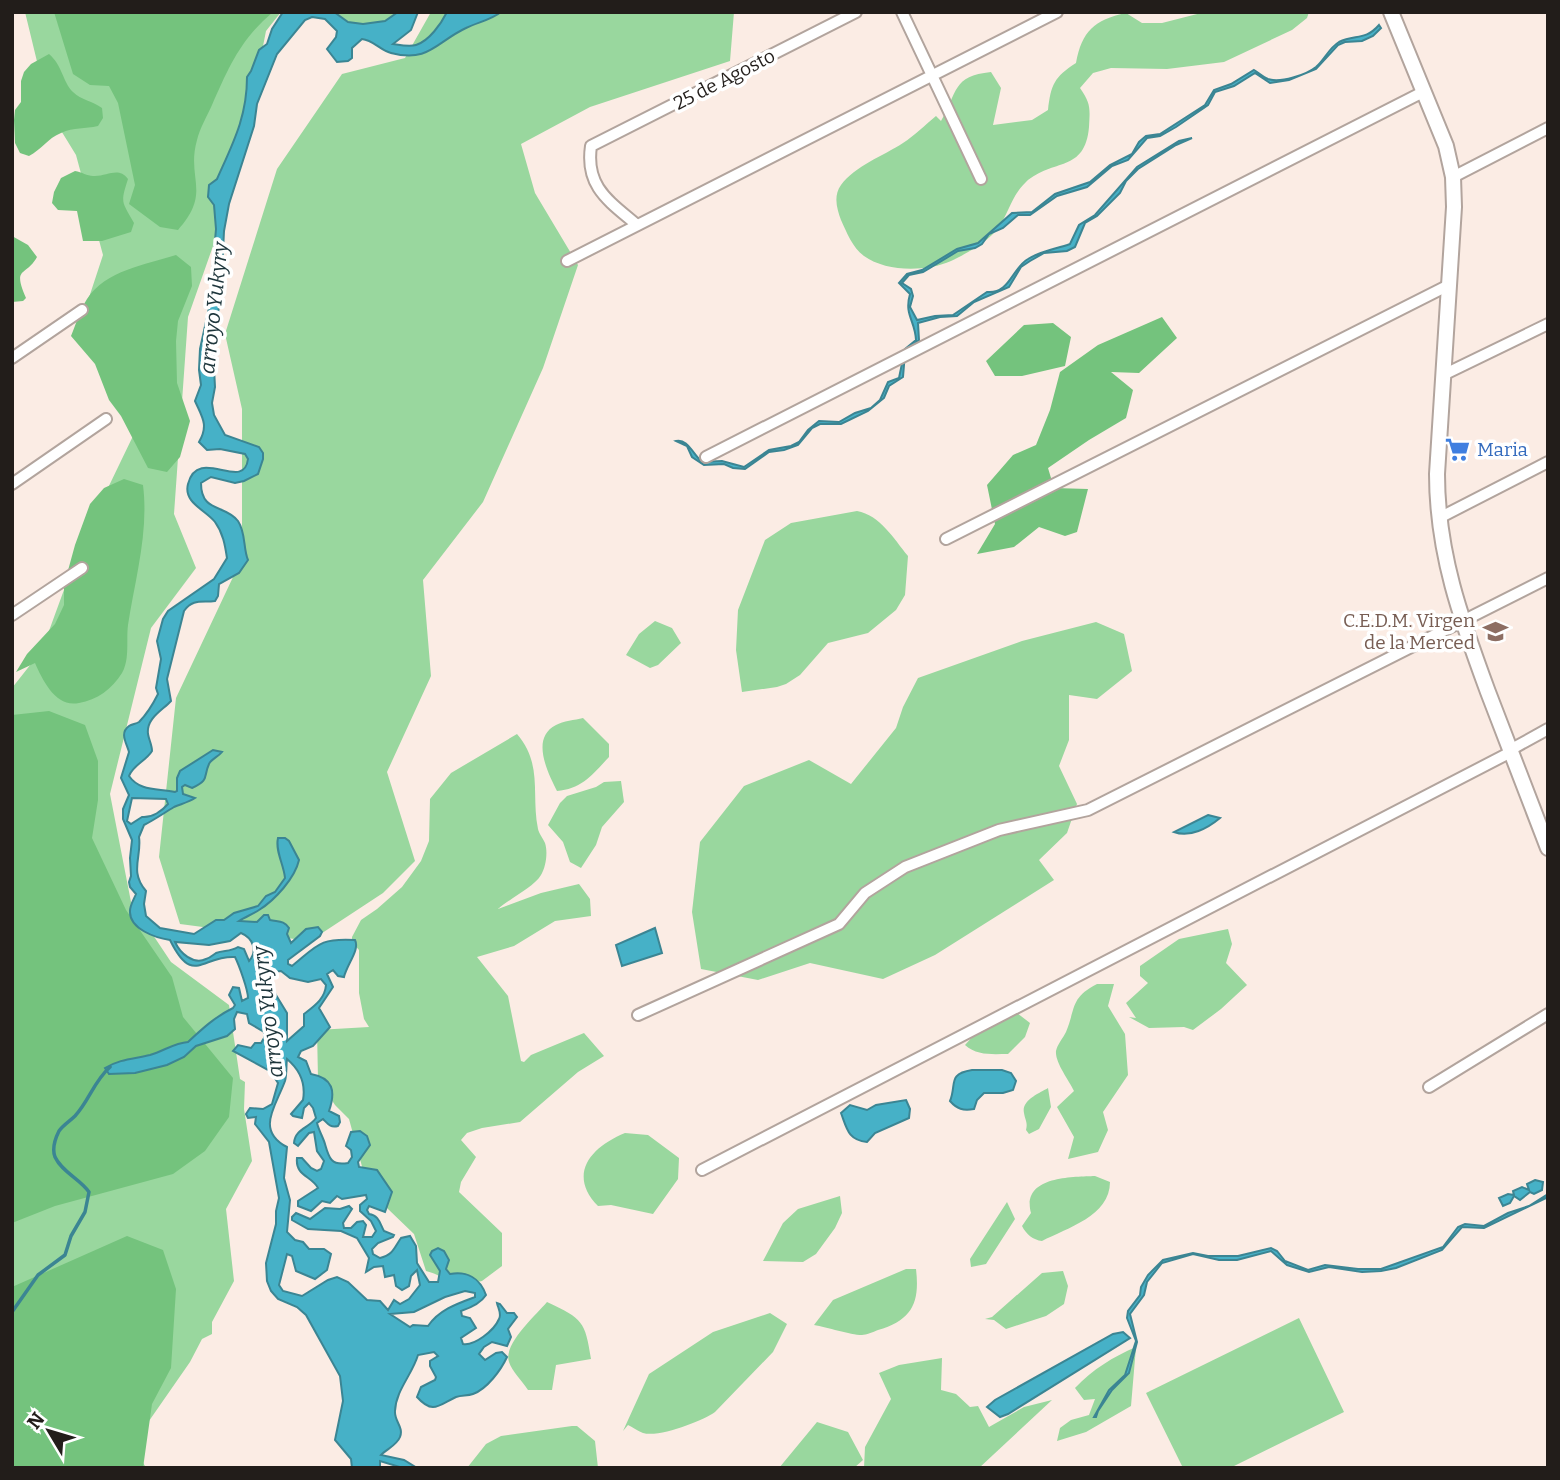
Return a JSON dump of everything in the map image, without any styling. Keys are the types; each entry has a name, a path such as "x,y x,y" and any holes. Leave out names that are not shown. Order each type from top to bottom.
{"main road":[{"path":"1391,12 1446,146 1453,177 1454,208 1437,474 1439,518 1448,576 1462,621 1548,848"}],"street":[{"name":"25 de Agosto","path":"637,225 602,195 595,184 589,160 591,146 856,12"},
{"path":"902,12 981,179"},
{"path":"567,261 1057,12"},
{"path":"706,457 1425,91"},
{"path":"1453,177 1548,128"},
{"path":"946,539 1449,285"},
{"path":"12,358 82,310"},
{"path":"1443,375 1548,324"},
{"path":"12,484 106,419"},
{"path":"1439,518 1548,462"},
{"path":"12,615 82,568"},
{"path":"638,1016 839,924 865,893 905,867 999,830 1088,810 1548,578"},
{"path":"702,1170 1548,729"},
{"path":"1429,1087 1548,1014"}],"green space":[{"path":"25,12 281,12 266,31 237,178 188,317 174,514 196,568 151,628 110,794 131,902 171,962 229,1005 240,1079 245,1082 244,1109 252,1161 226,1209 234,1281 212,1322 212,1334 202,1339 190,1362 133,1444 146,1468 12,1468 12,688 42,650 80,546 133,436 116,390 77,334 103,255 76,155 49,111"},
{"path":"54,12 273,12 252,33 236,55 202,127 194,154 194,205 178,230 160,227 129,204 135,185 118,103 109,86 90,85 73,74"},
{"path":"332,12 396,12 397,21 355,26"},
{"path":"431,12 734,12 730,61 590,107 521,144 535,193 578,265 543,368 483,502 423,580 431,676 387,772 415,861 383,893 310,941 180,924 159,857 176,698 242,558 242,409 225,334 277,169 342,74 405,58"},
{"path":"1205,12 1309,12 1307,18 1292,30 1224,62 1167,69 1111,68 1093,73 1080,88 1088,102 1089,111 1089,127 1081,152 1066,163 1026,182 1017,192 995,232 977,247 957,258 930,267 895,268 864,256 853,244 837,207 836,198 841,185 854,172 907,140 936,116 941,121 958,87 969,77 991,72 1001,88 993,125 1032,120 1048,110 1055,82 1076,63 1086,35 1098,23 1126,13 1142,23 1162,23"},
{"path":"49,54 73,92 102,108 103,118 98,126 56,135 29,156 20,153 15,143 15,110 21,102 24,72 31,64"},
{"path":"75,171 93,176 120,173 128,179 123,198 134,223 131,232 102,241 83,241 77,211 58,210 52,203 61,178"},
{"path":"12,236 28,245 37,257 20,276 26,298 12,302"},
{"path":"176,255 191,267 192,286 178,321 176,341 177,383 190,421 180,457 167,472 148,468 121,416 109,400 95,364 71,336 87,299 105,281 127,270"},
{"path":"1162,317 1177,338 1139,373 1111,372 1133,390 1126,418 1048,468 1054,488 1088,489 1077,532 1065,536 1039,527 1014,547 977,554 995,524 987,485 1013,455 1036,445 1050,410 1060,372 1098,345"},
{"path":"1053,323 1071,337 1065,366 1022,376 995,376 986,361 1024,325"},
{"path":"124,479 143,485 144,503 143,538 128,625 126,662 118,679 104,693 86,702 71,703 51,692 35,663 16,672 27,654 55,624 64,605 64,585 90,504 104,488"},
{"path":"857,511 880,523 908,556 905,595 896,610 868,633 828,643 800,675 786,684 742,692 736,650 738,610 765,540 791,523"},
{"path":"655,621 672,628 681,643 658,665 650,668 626,655 639,634"},
{"path":"1096,622 1124,634 1132,671 1097,699 1069,695 1069,740 1059,766 1077,804 1067,833 1039,860 1054,880 935,955 883,979 810,963 758,980 701,969 692,912 700,842 744,786 809,760 851,784 896,728 918,678 1022,641"},
{"path":"49,711 85,725 98,761 98,800 92,838 126,910 172,977 183,1017 233,1078 229,1117 205,1151 173,1174 55,1206 12,1223 12,715"},
{"path":"583,718 609,744 609,757 580,784 557,791 543,756 544,738 556,725"},
{"path":"517,734 525,745 533,768 536,816 546,847 546,859 538,879 498,909 541,893 579,884 590,899 591,916 555,921 514,946 477,957 508,996 521,1061 524,1062 531,1055 584,1033 604,1056 578,1072 520,1122 482,1128 467,1133 461,1140 476,1157 461,1182 459,1192 502,1233 502,1266 482,1281 451,1288 440,1277 426,1271 414,1234 388,1209 366,1181 349,1119 335,1105 318,1079 317,1030 369,1027 364,1019 359,993 359,950 352,942 352,937 361,920 402,887 421,861 429,841 430,799 451,773"},
{"path":"621,781 624,802 602,827 596,845 581,868 570,862 563,842 548,825 567,796 604,782"},
{"path":"1228,929 1232,944 1226,963 1247,985 1221,1009 1193,1030 1184,1027 1149,1028 1129,1017 1136,1018 1126,1003 1148,983 1140,976 1140,966 1179,939"},
{"path":"1097,984 1114,984 1108,1006 1125,1034 1128,1075 1103,1112 1108,1130 1098,1152 1068,1159 1074,1137 1057,1107 1074,1091 1060,1066 1056,1051 1078,999"},
{"path":"1017,1013 1030,1023 1025,1037 1008,1054 980,1053 965,1045 974,1035"},
{"path":"1048,1088 1051,1107 1039,1129 1029,1134 1026,1130 1025,1104"},
{"path":"625,1133 648,1135 679,1158 678,1179 653,1214 611,1205 598,1206 584,1183 587,1163 593,1154"},
{"path":"1095,1176 1110,1182 1103,1204 1095,1212 1075,1226 1042,1241 1026,1232 1022,1226 1031,1213 1030,1201 1034,1192 1041,1185 1062,1178"},
{"path":"840,1196 842,1213 835,1228 816,1254 803,1262 763,1261 783,1223 798,1209"},
{"path":"1007,1202 1015,1219 986,1264 971,1267 970,1259"},
{"path":"127,1236 163,1250 176,1289 171,1368 152,1404 143,1468 12,1468 12,1287"},
{"path":"906,1269 916,1269 917,1291 911,1308 899,1321 862,1335 814,1325 833,1300"},
{"path":"1063,1271 1068,1286 1064,1304 1046,1316 1006,1329 994,1320 985,1319 992,1317 1042,1273"},
{"path":"547,1302 575,1317 580,1323 587,1336 591,1359 556,1365 552,1390 528,1390 510,1365 508,1355 515,1339"},
{"path":"770,1313 787,1324 773,1352 715,1412 670,1431 643,1433 628,1425 623,1431 649,1374 713,1332"},
{"path":"1299,1318 1344,1412 1230,1468 1183,1468 1146,1393"},
{"path":"1136,1347 1131,1406 1086,1432 1057,1441 1060,1428 1071,1420 1089,1415 1095,1399 1084,1400 1075,1388 1104,1364"},
{"path":"942,1358 941,1390 956,1394 970,1407 978,1406 989,1427 1024,1407 1052,1400 979,1468 864,1468 865,1447 891,1399 879,1373 899,1365"},
{"path":"817,1422 848,1432 863,1460 854,1468 779,1468"},
{"path":"577,1426 595,1441 598,1468 467,1468 486,1444 501,1436"}],"water":[{"name":"arroyo Yukyry","path":"283,12 334,12 348,22 363,24 385,21 398,12 418,12 411,30 393,44 410,46 421,43 430,36 447,12 501,12 466,28 424,53 391,53 362,39 352,48 352,58 337,62 327,49 337,31 325,19 312,17 305,20 277,54 257,104 254,126 229,204 213,349 214,415 225,435 259,447 263,459 258,474 244,481 235,483 211,477 201,483 202,493 209,504 227,512 238,521 248,560 239,573 219,584 215,601 195,603 184,611 167,679 171,701 156,715 148,728 152,751 129,776 144,787 175,792 180,771 213,750 222,752 210,762 201,783 192,788 185,785 182,787 183,794 195,798 144,825 139,837 137,870 146,891 146,916 160,928 194,934 216,920 224,920 234,913 258,906 266,896 275,892 285,878 278,838 289,841 299,860 293,874 284,888 271,900 239,921 257,922 264,915 268,915 270,920 287,925 291,943 306,929 318,927 322,932 320,936 288,960 288,964 292,966 320,944 334,940 355,940 355,953 344,977 338,976 333,970 327,974 333,987 319,1008 330,1027 313,1046 301,1051 298,1057 306,1061 311,1074 324,1079 331,1086 329,1111 339,1116 340,1122 338,1126 329,1125 323,1119 317,1123 330,1157 334,1162 348,1163 352,1157 351,1150 346,1146 351,1132 360,1131 367,1136 370,1145 358,1162 359,1167 377,1170 392,1192 385,1212 369,1206 367,1210 377,1218 384,1231 394,1235 378,1243 372,1249 373,1254 384,1257 393,1251 401,1238 410,1236 416,1246 417,1263 429,1282 438,1282 440,1271 430,1255 438,1248 444,1251 449,1260 446,1269 450,1274 467,1275 476,1280 486,1295 472,1307 461,1311 462,1316 470,1318 476,1328 461,1338 463,1344 478,1340 493,1328 500,1317 497,1303 507,1313 514,1313 517,1317 508,1329 511,1337 507,1346 492,1342 479,1354 485,1360 502,1352 507,1357 493,1378 473,1394 456,1397 436,1407 427,1406 417,1397 421,1387 435,1380 430,1361 438,1356 434,1352 418,1355 396,1403 395,1415 401,1430 399,1440 381,1455 404,1460 417,1468 403,1468 380,1461 380,1468 352,1468 351,1459 335,1440 343,1401 340,1376 306,1315 297,1307 278,1299 267,1281 266,1263 276,1224 279,1198 269,1142 255,1124 256,1117 248,1118 246,1114 250,1108 263,1109 272,1104 278,1083 270,1071 233,1051 238,1045 251,1048 255,1043 261,1043 264,1032 249,1023 247,1014 237,1012 234,1019 235,1029 227,1036 196,1046 184,1057 167,1065 135,1073 109,1074 105,1068 188,1042 209,1023 233,1008 235,1005 229,995 233,987 239,988 242,1001 248,998 235,957 192,966 178,954 170,940 151,935 134,923 130,911 136,894 129,882 132,840 123,819 123,809 129,795 121,778 129,752 124,732 142,719 158,694 156,688 161,659 157,641 163,619 168,611 214,579 227,558 218,526 192,501 187,491 188,484 193,473 201,468 238,472 245,468 248,459 245,454 220,449 207,450 199,442 204,426 195,401 201,385 200,349 209,308 216,229 214,205 208,197 209,185 217,179 234,141 245,105 247,77 259,50 267,44 272,29","holes":["132,798 166,799 168,804 156,814 142,817 131,824 127,821","241,933 249,938 254,949 249,961 244,949 238,947 216,953 207,959 192,959 184,954 175,942 209,945 230,941","281,971 290,978 308,982 321,979 326,985 321,998 304,1014 304,1026 287,1041 287,1013 268,982 269,972","287,1059 301,1077 304,1088 303,1100 291,1114 302,1118 304,1108 309,1103 316,1118 297,1135 294,1143 298,1146 309,1133 314,1132 317,1151 324,1161 321,1169 317,1171 302,1158 297,1158 301,1172 318,1188 298,1201 298,1206 311,1211 322,1201 330,1203 337,1196 342,1199 366,1195 367,1199 360,1205 360,1211 371,1221 376,1231 372,1237 363,1237 366,1225 363,1221 357,1222 351,1228 344,1228 343,1223 352,1209 349,1206 340,1209 325,1208 310,1219 296,1213 292,1220 308,1229 341,1231 357,1238 369,1258 366,1272 383,1266 385,1277 394,1275 396,1286 402,1290 409,1286 411,1276 417,1270 420,1285 409,1299 400,1304 394,1300 388,1310 380,1301 367,1300 348,1282 337,1277 302,1296 283,1291 279,1285 287,1254 292,1256 296,1271 315,1279 327,1270 331,1254 324,1249 309,1249 287,1232 290,1200 284,1178 287,1147 277,1140 270,1125 273,1108 285,1081","465,1291 475,1293 475,1297 443,1312 428,1326 410,1327 390,1314 414,1312 445,1297"]},
{"path":"1379,25 1381,28 1373,36 1362,41 1338,45 1316,69 1289,80 1270,83 1255,73 1234,86 1215,92 1208,105 1160,136 1147,138 1128,160 1112,166 1087,187 1057,196 1030,215 1018,215 1003,228 989,234 982,244 975,248 958,251 923,272 909,275 902,283 911,289 913,296 910,307 917,320 953,315 987,292 1001,289 1028,259 1043,252 1070,244 1079,225 1095,215 1137,167 1179,141 1192,138 1138,169 1126,181 1120,193 1097,216 1085,223 1075,247 1067,251 1044,253 1030,261 1021,267 1009,287 974,302 957,316 918,323 919,340 905,353 903,377 889,386 884,398 868,411 841,424 820,424 812,428 798,445 769,452 745,469 724,464 704,465 692,457 687,446 676,441 687,444 702,462 722,461 744,467 769,450 799,442 808,430 819,421 839,422 871,408 880,400 888,382 899,378 905,349 916,340 908,307 910,294 899,283 907,274 922,270 957,249 978,243 1012,213 1032,212 1055,194 1090,182 1110,165 1132,154 1146,136 1160,134 1205,105 1214,90 1231,84 1254,70 1273,80 1300,75 1316,67 1339,42 1364,35"},
{"path":"1208,815 1220,818 1198,831 1186,834 1174,832"},
{"path":"655,928 662,953 622,966 616,945"},
{"path":"972,1070 1002,1070 1011,1073 1016,1081 1013,1090 984,1093 977,1100 974,1109 958,1108 950,1101 954,1081 959,1074"},
{"path":"906,1100 910,1109 909,1118 875,1133 867,1142 852,1136 841,1113 850,1105 867,1110 876,1105"},
{"path":"1535,1180 1543,1182 1542,1190 1534,1194 1530,1192 1520,1200 1514,1196 1510,1203 1503,1206 1499,1198 1508,1194 1514,1195 1513,1191 1522,1187 1529,1190 1527,1184"},
{"path":"1548,1194 1548,1197 1484,1228 1462,1227 1442,1250 1381,1271 1362,1272 1329,1267 1309,1272 1287,1265 1271,1251 1237,1260 1219,1260 1193,1254 1162,1263 1147,1282 1144,1295 1130,1314 1137,1342 1129,1373 1112,1390 1094,1417 1109,1390 1125,1375 1136,1341 1127,1318 1128,1311 1140,1295 1148,1275 1163,1260 1193,1253 1238,1256 1271,1248 1285,1261 1308,1270 1325,1265 1381,1269 1443,1247 1458,1227 1465,1224 1484,1226 1508,1213 1529,1206"},
{"path":"1123,1332 1130,1338 1008,1414 1000,1417 987,1407 1113,1334"}],"waterway":[{"path":"12,1312 38,1275 65,1255 71,1236 85,1212 89,1192 58,1162 54,1154 54,1144 59,1131 80,1110 110,1067"}],"place":[{"name":"Maria","path":"1457,449"},
{"name":"C.E.D.M. Virgen de la Merced","path":"1495,631"}]}
